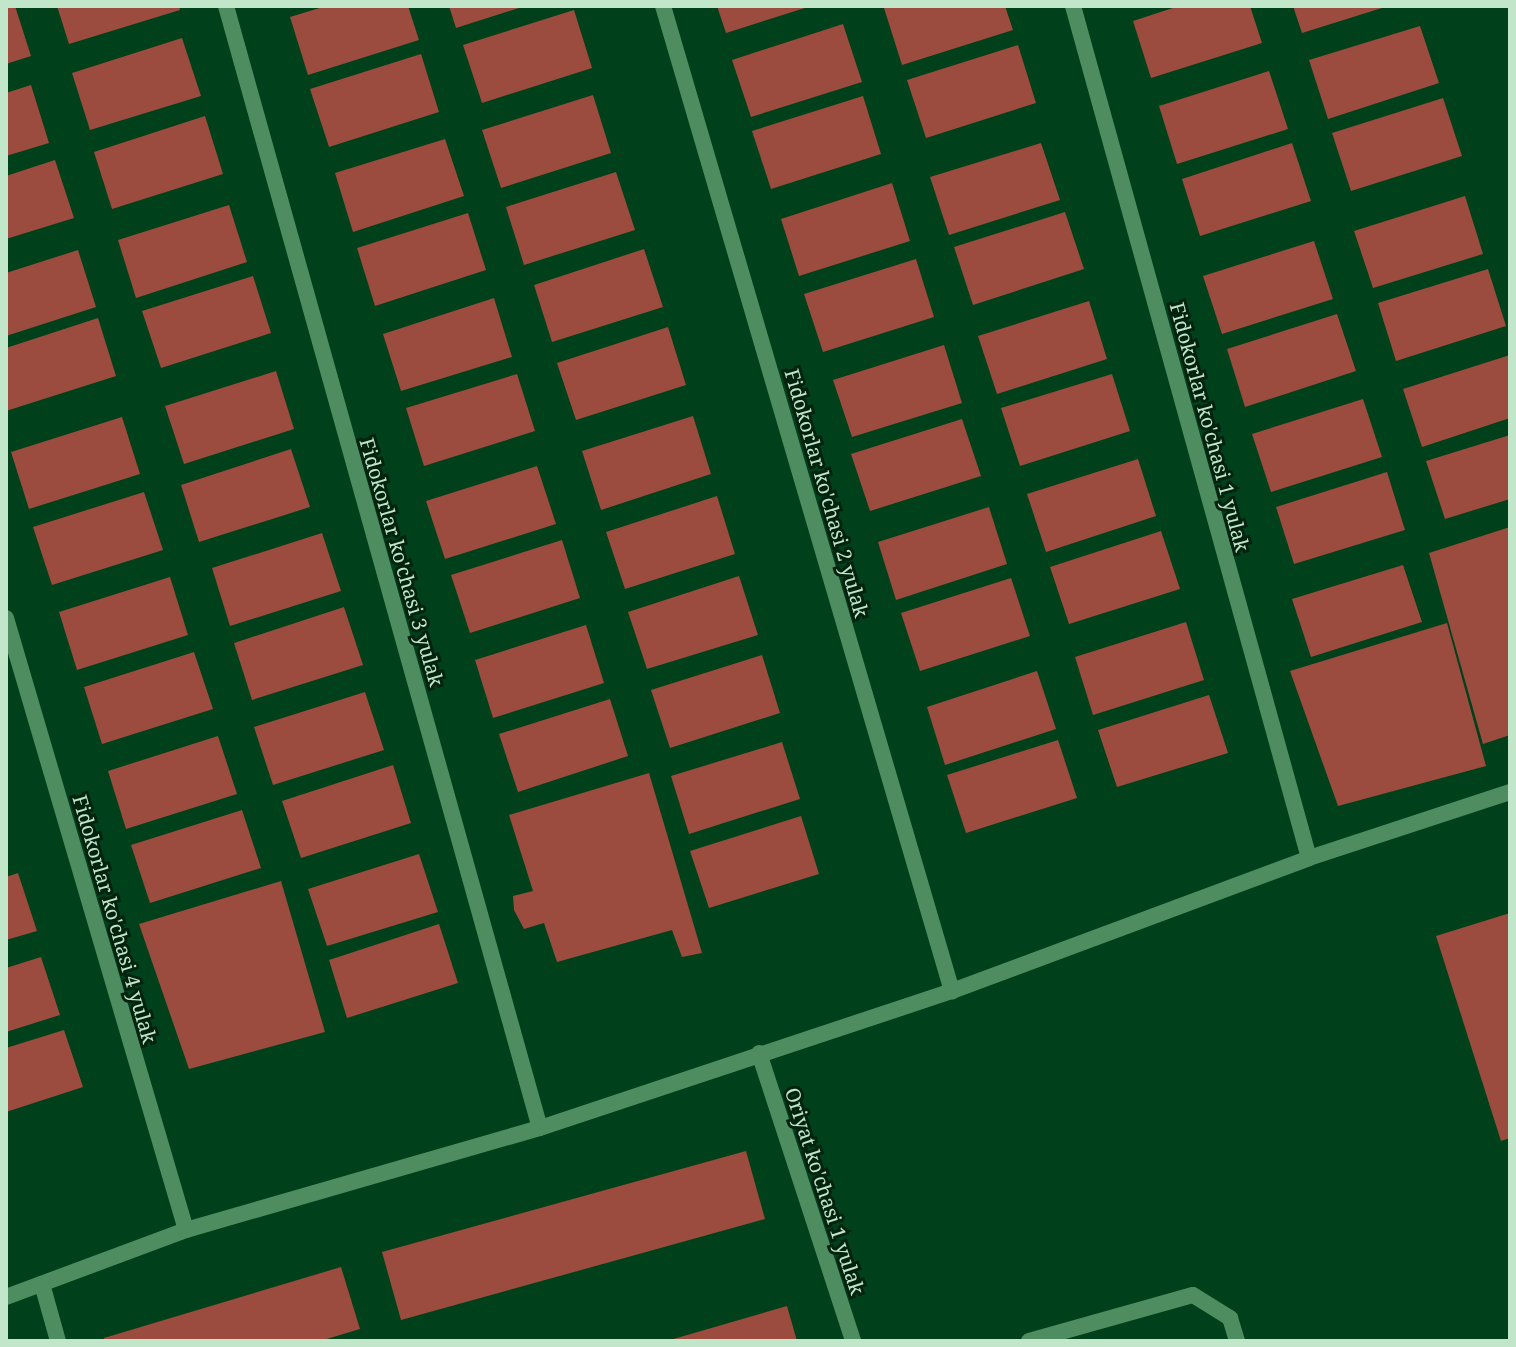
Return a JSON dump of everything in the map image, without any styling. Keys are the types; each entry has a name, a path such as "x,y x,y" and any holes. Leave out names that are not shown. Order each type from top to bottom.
{"street":[{"name":"Fidokorlar ko'chasi 3 yulak","path":"226,6 540,1128"},
{"name":"Fidokorlar ko'chasi 2 yulak","path":"663,6 952,991"},
{"name":"Fidokorlar ko'chasi 1 yulak","path":"1073,6 1309,858"},
{"name":"Fidokorlar ko'chasi 4 yulak","path":"6,618 186,1230"},
{"path":"6,1297 186,1230 540,1128 952,991 1309,858 1510,792"},
{"name":"Oriyat ko'chasi 1 yulak","path":"759,1053 853,1341"},
{"path":"42,1284 58,1341"},
{"path":"1029,1341 1193,1295 1230,1318 1237,1341"}],"building":[{"path":"6,6 15,6 31,56 6,64"},
{"path":"57,6 179,6 180,10 69,44"},
{"path":"326,6 408,6 419,40 308,75 290,17"},
{"path":"449,6 522,6 522,7 456,28"},
{"path":"717,6 807,6 808,7 726,33"},
{"path":"1005,6 1013,30 902,65 884,8"},
{"path":"1179,6 1250,6 1262,43 1151,78 1133,21"},
{"path":"1293,6 1385,6 1385,7 1302,33"},
{"path":"574,10 592,68 482,103 463,45"},
{"path":"843,24 862,82 751,117 732,60"},
{"path":"1420,26 1439,83 1328,119 1309,60"},
{"path":"182,38 201,96 90,130 72,73"},
{"path":"1018,45 1036,103 926,138 907,80"},
{"path":"421,54 439,112 329,147 310,89"},
{"path":"1269,71 1288,129 1177,164 1159,106"},
{"path":"31,85 49,143 6,156 6,93"},
{"path":"593,95 611,153 501,188 482,130"},
{"path":"863,96 881,154 771,189 752,131"},
{"path":"1443,98 1462,156 1351,191 1332,133"},
{"path":"205,116 223,174 112,209 94,152"},
{"path":"445,139 464,196 353,232 335,173"},
{"path":"1041,143 1060,200 949,235 930,177"},
{"path":"1292,143 1311,201 1200,236 1182,179"},
{"path":"55,160 74,218 6,239 6,176"},
{"path":"616,172 635,230 524,265 506,207"},
{"path":"892,183 910,241 799,276 781,219"},
{"path":"1465,196 1483,254 1373,288 1354,231"},
{"path":"229,205 247,262 136,298 118,240"},
{"path":"1065,212 1084,269 973,305 954,247"},
{"path":"468,213 486,270 375,306 357,248"},
{"path":"1314,241 1333,299 1222,334 1203,276"},
{"path":"644,249 663,307 552,342 534,285"},
{"path":"78,250 96,307 6,336 6,273"},
{"path":"916,259 934,317 823,352 804,294"},
{"path":"1488,269 1506,326 1396,361 1378,303"},
{"path":"253,276 271,333 161,368 142,311"},
{"path":"494,298 512,357 401,391 383,334"},
{"path":"1089,301 1107,359 997,394 978,336"},
{"path":"1337,314 1356,371 1245,407 1227,349"},
{"path":"98,318 116,376 6,411 6,348"},
{"path":"668,327 686,385 576,420 557,363"},
{"path":"944,345 962,403 852,437 833,380"},
{"path":"1510,355 1510,418 1422,447 1403,389"},
{"path":"276,371 294,429 184,464 165,406"},
{"path":"517,374 535,431 424,466 406,408"},
{"path":"1112,374 1130,431 1020,466 1001,408"},
{"path":"1363,399 1382,457 1271,492 1252,434"},
{"path":"693,416 711,474 601,510 582,451"},
{"path":"122,417 140,474 29,509 11,452"},
{"path":"962,419 981,476 870,511 851,454"},
{"path":"1510,435 1510,499 1445,519 1426,461"},
{"path":"291,449 310,507 199,542 181,485"},
{"path":"1138,459 1156,516 1046,552 1027,494"},
{"path":"537,466 556,524 445,559 426,501"},
{"path":"1387,472 1405,530 1294,564 1276,507"},
{"path":"144,492 163,550 52,585 33,527"},
{"path":"717,496 735,554 625,589 606,532"},
{"path":"989,507 1007,564 896,600 878,542"},
{"path":"1510,527 1510,735 1483,744 1429,553"},
{"path":"1161,531 1180,589 1069,624 1050,567"},
{"path":"322,533 341,591 230,626 212,568"},
{"path":"562,540 580,598 470,633 451,575"},
{"path":"1403,565 1422,622 1311,657 1292,599"},
{"path":"739,576 758,635 647,669 628,612"},
{"path":"170,577 188,635 77,670 59,612"},
{"path":"1011,578 1030,636 920,671 901,613"},
{"path":"344,607 363,665 252,700 234,643"},
{"path":"1186,622 1204,680 1093,715 1075,657"},
{"path":"1447,623 1486,766 1338,806 1290,671"},
{"path":"586,625 604,683 493,718 475,660"},
{"path":"194,652 213,709 102,744 84,687"},
{"path":"762,655 780,713 670,748 651,690"},
{"path":"1037,671 1056,729 945,765 927,707"},
{"path":"365,692 384,750 273,785 254,727"},
{"path":"1209,695 1228,753 1117,787 1098,730"},
{"path":"610,699 628,756 518,792 499,734"},
{"path":"218,736 237,794 126,829 108,771"},
{"path":"1058,740 1077,798 966,833 947,775"},
{"path":"782,742 800,799 689,834 671,776"},
{"path":"393,765 411,823 301,858 282,801"},
{"path":"649,773 702,953 682,957 672,930 557,962 544,923 524,929 514,910 513,896 533,891 509,815"},
{"path":"242,810 261,868 150,903 131,845"},
{"path":"801,816 819,874 709,908 690,851"},
{"path":"419,854 438,912 327,946 308,889"},
{"path":"18,873 37,931 6,940 6,877"},
{"path":"281,881 325,1032 189,1069 139,924"},
{"path":"1510,913 1510,1138 1501,1141 1436,936"},
{"path":"439,924 458,983 347,1018 329,960"},
{"path":"41,957 60,1015 6,1032 6,968"},
{"path":"64,1030 83,1087 6,1112 6,1048"},
{"path":"746,1151 765,1219 401,1320 382,1252"},
{"path":"341,1267 360,1329 320,1341 105,1341 104,1338"},
{"path":"787,1306 797,1341 670,1341 670,1340"}]}
